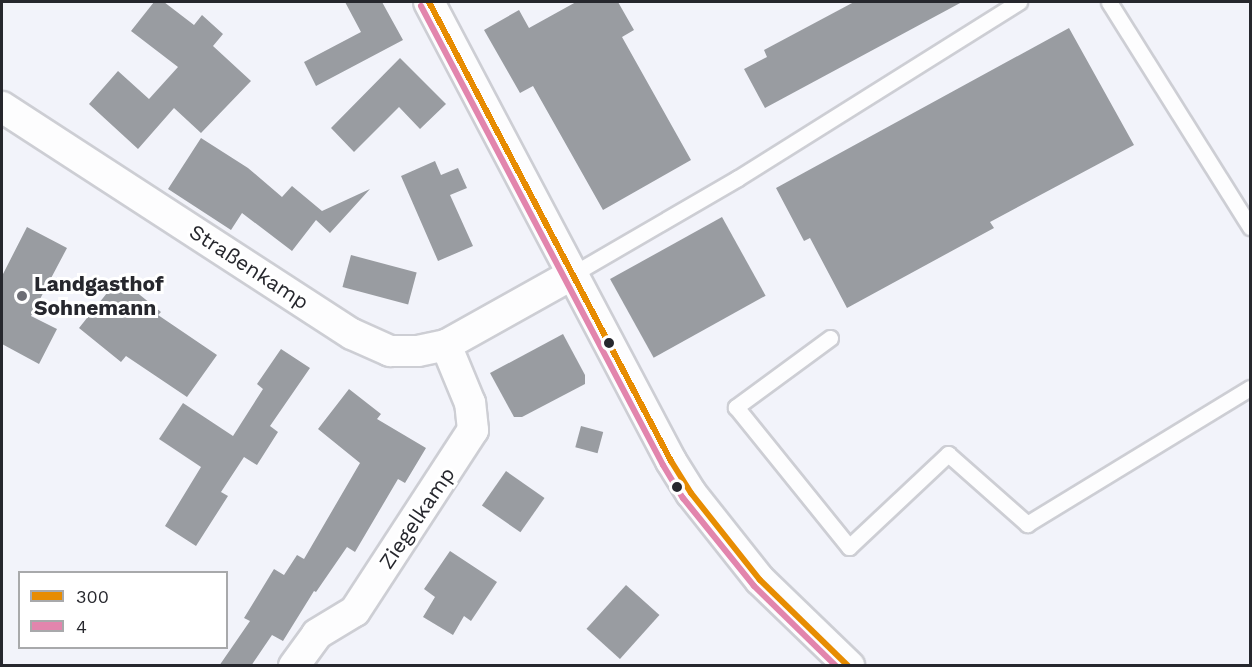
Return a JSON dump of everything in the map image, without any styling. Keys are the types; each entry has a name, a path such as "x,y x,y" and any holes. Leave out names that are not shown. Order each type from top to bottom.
{"street":[{"path":"429,2 670,461 691,493 760,580 849,666"},
{"name":"Straßenkamp","path":"2,106 371,344 390,351 418,351 446,345 573,274"},
{"name":"Ziegelkamp","path":"294,666 317,633 354,611 473,430 470,403 446,345"}],"lane":[{"path":"573,274 738,178 1019,2"},
{"path":"1109,2 1251,227"},
{"path":"830,338 736,408 849,547 948,454 1027,524 1251,388"}],"building":[{"path":"154,2 164,2 194,25 202,15 223,34 213,46 251,81 201,133 174,108 138,149 89,104 118,71 149,99 178,67 131,31"},
{"path":"345,2 382,2 403,40 316,86 304,62 361,32"},
{"path":"576,2 618,2 634,30 622,37 691,160 603,210 533,86 520,93 484,30 519,10 529,28"},
{"path":"854,2 962,2 765,108 744,69 767,57 764,50"},
{"path":"1069,28 1134,145 990,222 994,228 847,308 810,238 804,241 776,188"},
{"path":"400,58 446,104 420,129 399,107 354,152 331,128"},
{"path":"201,138 248,168 282,197 292,186 322,211 370,189 330,233 316,220 292,251 242,213 231,230 168,189"},
{"path":"435,161 441,175 458,168 467,188 450,195 473,246 438,261 401,176"},
{"path":"722,217 766,296 654,358 610,279"},
{"name":"Landgasthof Sohnemann","path":"27,227 67,248 31,316 57,329 39,364 2,344 2,276"},
{"path":"351,255 417,273 408,304 342,287"},
{"path":"119,278 161,312 158,315 217,355 187,397 126,356 121,362 79,328"},
{"path":"563,334 585,375 585,384 522,417 514,417 490,373"},
{"path":"281,349 310,368 270,426 278,432 257,465 244,457 221,492 228,496 196,546 165,526 201,467 159,439 183,403 233,436 263,389 257,384"},
{"path":"349,389 381,414 377,419 426,448 405,483 398,479 355,552 347,547 316,592 314,591 283,641 272,635 251,666 219,666 250,621 244,618 274,569 284,575 297,555 304,559 360,463 318,429"},
{"path":"581,426 603,432 598,453 575,447"},
{"path":"506,471 545,498 520,532 482,505"},
{"path":"450,551 497,582 471,621 464,616 453,635 423,617 435,597 424,589"},
{"path":"626,585 659,615 620,659 587,629"}],"transit line":[{"name":"300","path":"429,2 671,461 691,493 760,580 848,666"},
{"name":"4","path":"421,6 663,465 683,498 754,586 836,666"}],"place":[{"name":"Landgasthof Sohnemann","path":"22,296"}]}
